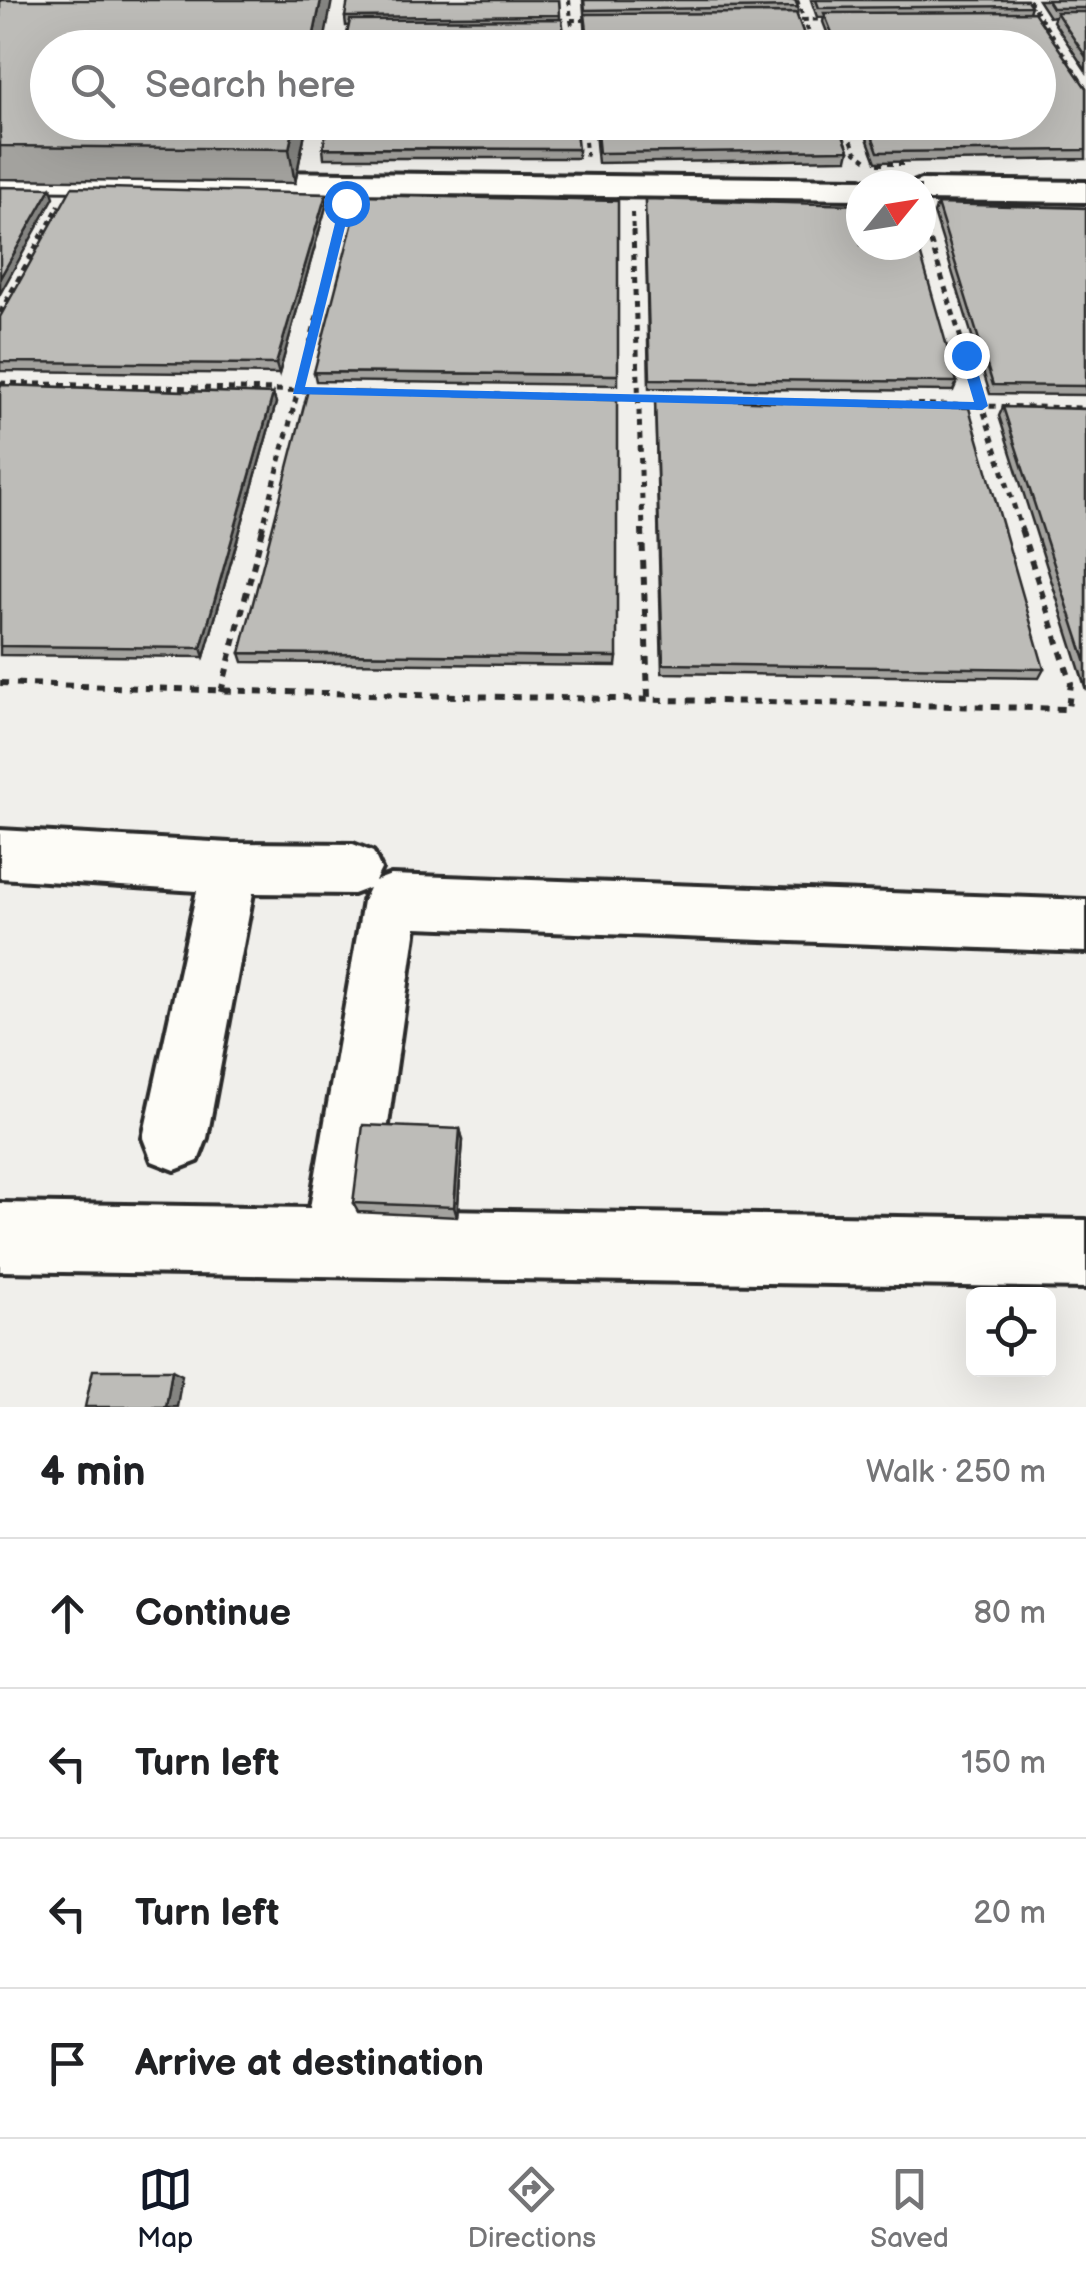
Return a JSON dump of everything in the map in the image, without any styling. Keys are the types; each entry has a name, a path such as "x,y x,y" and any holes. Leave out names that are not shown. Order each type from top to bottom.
{"lane":[{"path":"0,179 631,186 846,177"},
{"path":"936,190 1086,192"},
{"path":"2,858 353,870"},
{"path":"175,1138 230,868"},
{"path":"338,1242 391,901 1086,926"},
{"path":"0,1238 1086,1254"}],"path":[{"path":"569,0 573,30"},
{"path":"798,0 808,30"},
{"path":"1029,0 1049,30"},
{"path":"1019,16 1039,15"},
{"path":"790,19 844,19"},
{"path":"571,20 611,20"},
{"path":"1056,42 1086,89"},
{"path":"851,140 864,170"},
{"path":"0,314 64,196 63,180"},
{"path":"631,186 648,697"},
{"path":"222,692 346,203"},
{"path":"0,683 222,692 648,697 1068,709 1071,683 936,260"},
{"path":"0,382 318,391"},
{"path":"397,393 1086,408"}],"building":[{"path":"0,0 321,0 315,30 30,30 30,140 291,140 289,149 0,146"},
{"path":"348,0 559,0 560,15 345,17"},
{"path":"584,0 795,0 798,7 585,10"},
{"path":"816,0 1027,0 1031,6 819,8"},
{"path":"1047,0 1086,0 1086,8 1052,8"},
{"path":"1034,12 1046,30 831,30 824,13"},
{"path":"1056,12 1086,12 1086,57"},
{"path":"796,13 802,30 587,30 585,14"},
{"path":"562,19 564,30 348,30 350,20"},
{"path":"1056,44 1086,88 1086,150 878,152 874,140 1056,140"},
{"path":"325,140 577,140 578,149 323,148"},
{"path":"598,140 845,140 849,150 599,153"},
{"path":"0,187 51,188 0,278"},
{"path":"72,187 326,194 276,364 0,362 0,317"},
{"path":"360,195 618,201 618,375 314,372"},
{"path":"645,199 846,205 846,260 922,260 957,382 650,379"},
{"path":"937,204 1086,208 1086,386 993,385"},
{"path":"0,385 273,394 201,648 0,646"},
{"path":"308,390 617,400 617,657 240,653"},
{"path":"655,398 969,408 1044,669 663,664"},
{"path":"1003,407 1086,409 1086,663"},
{"path":"363,1125 460,1129 454,1207 353,1203"},
{"path":"93,1370 172,1370 166,1407 85,1407"}],"route":[{"path":"346,203 298,391 982,406 966,355"}]}
